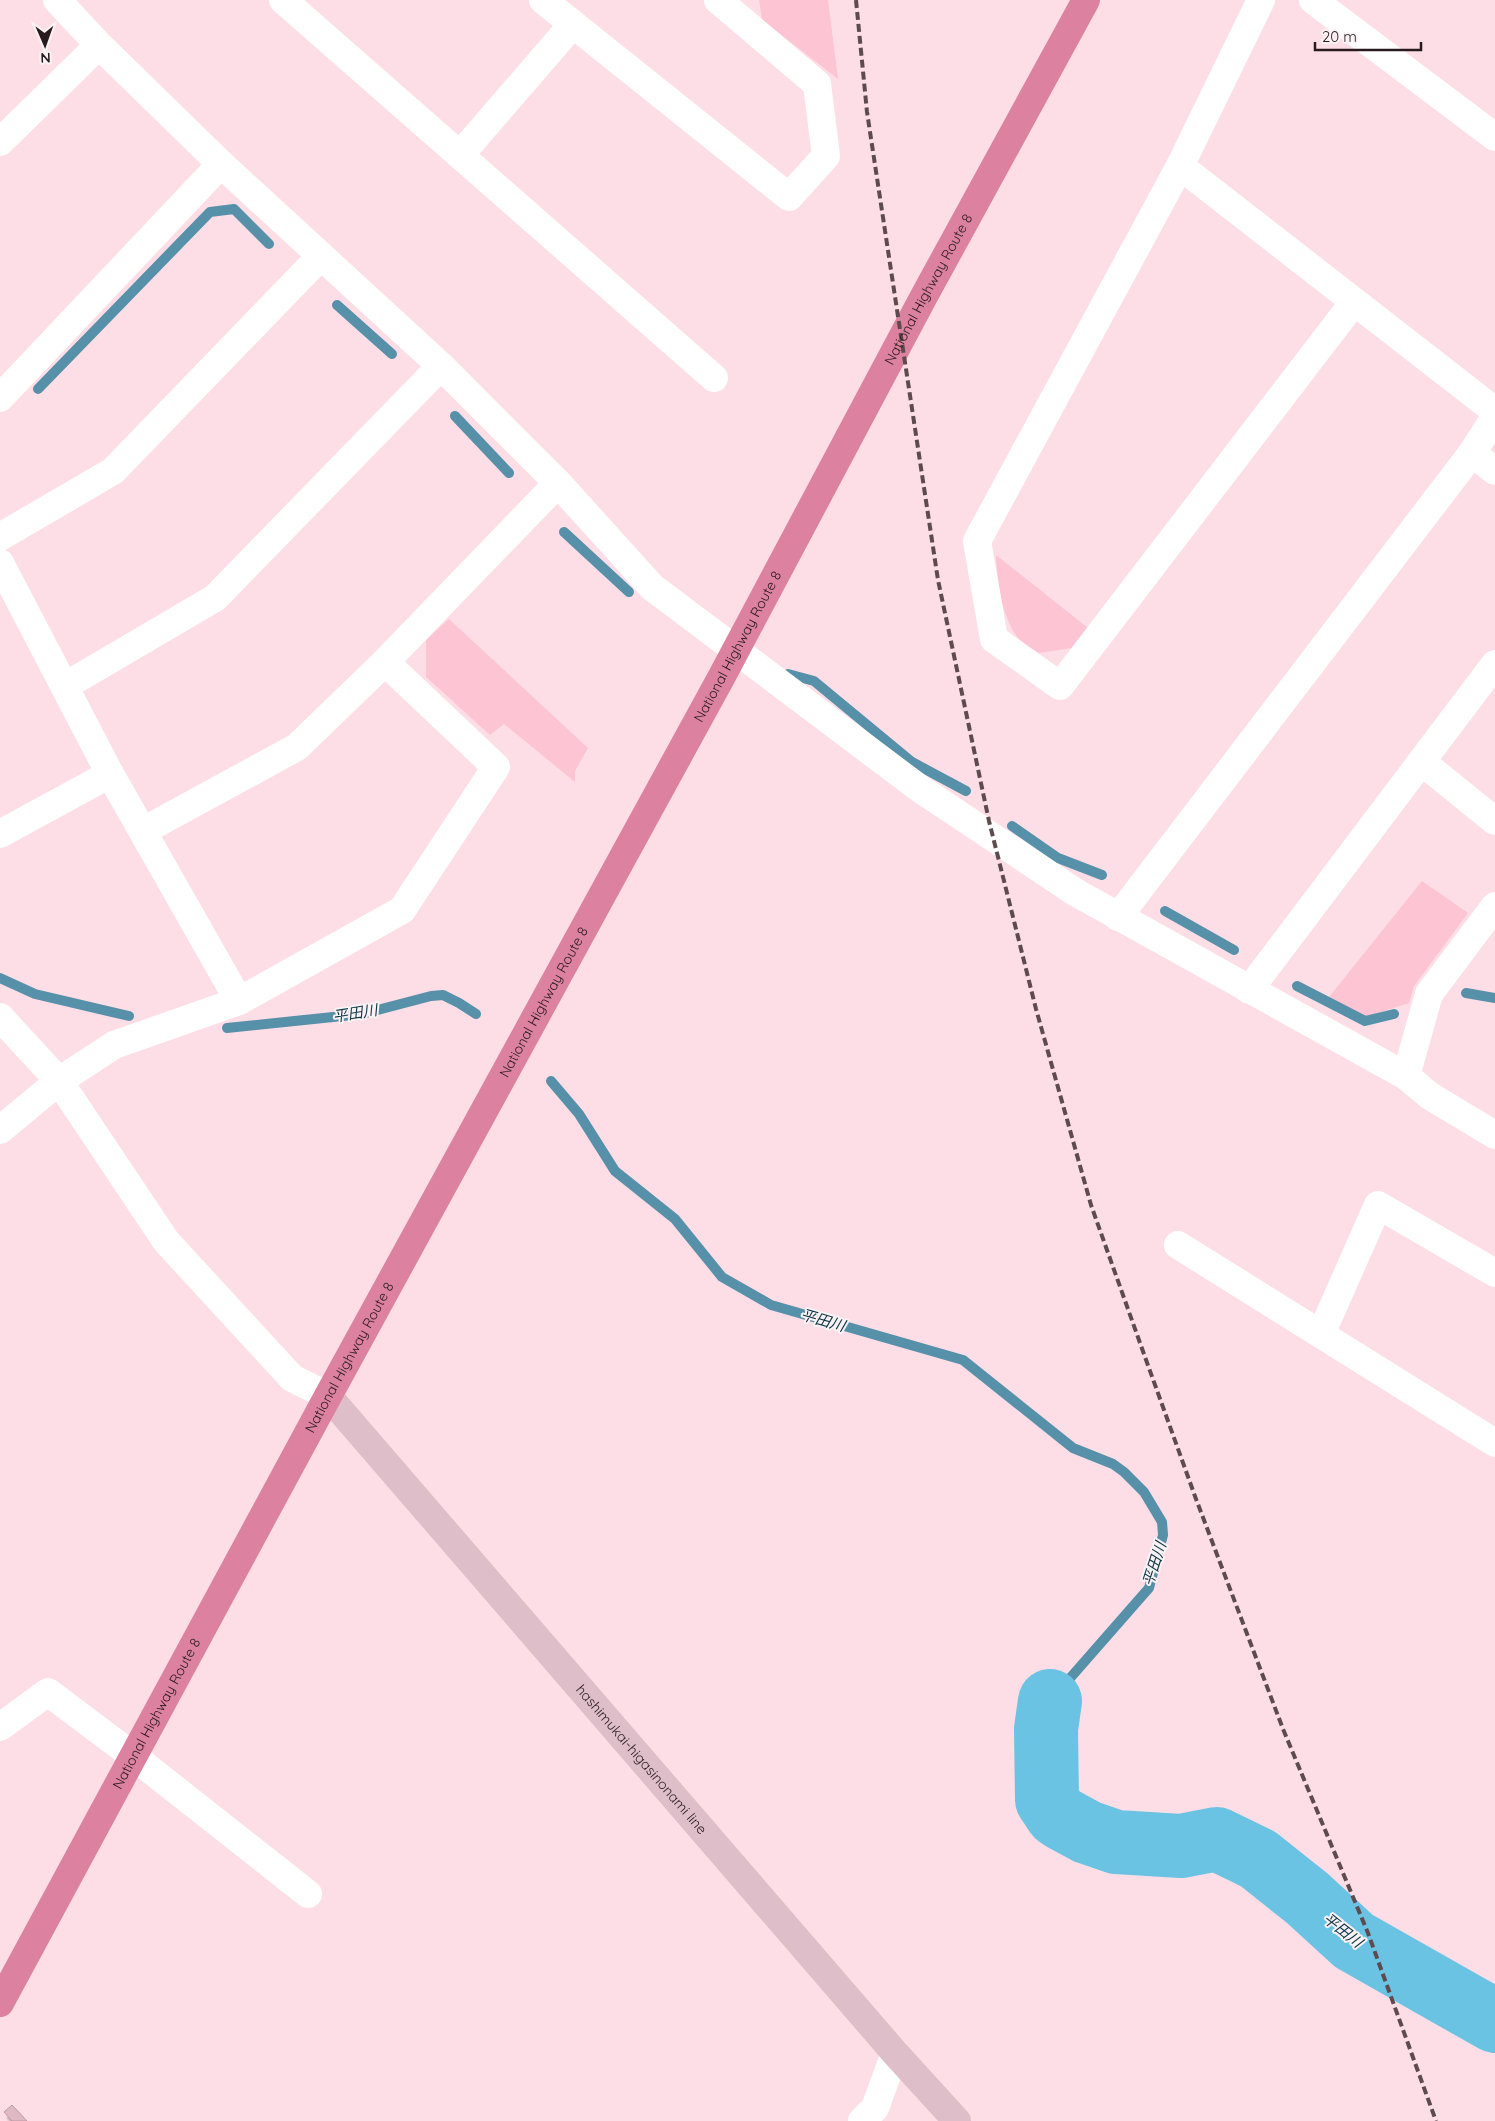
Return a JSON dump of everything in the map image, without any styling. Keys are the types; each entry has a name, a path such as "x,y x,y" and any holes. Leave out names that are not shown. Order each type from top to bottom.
{"highway":[{"name":"National Highway Route 8","path":"0,2003 328,1396 722,676 923,298 1086,0"}],"main road":[{"name":"hashimukai-higasinonami line","path":"328,1396 895,2053 957,2121"}],"street":[{"path":"283,0 714,378"},
{"path":"543,0 789,197 826,156 817,84 722,1"},
{"path":"1261,0 1180,166 977,541 994,639 1060,686 1354,302"},
{"path":"1313,0 1495,137"},
{"path":"68,4 98,44 221,164 441,366 558,483 652,587 919,788 1075,892 1406,1076 1430,1096 1495,1135"},
{"path":"460,155 573,24"},
{"path":"0,142 98,44"},
{"path":"0,398 221,164"},
{"path":"1180,166 1495,411"},
{"path":"0,537 113,471 321,256"},
{"path":"66,686 215,598 441,366"},
{"path":"1118,917 1472,453 1495,417"},
{"path":"1472,453 1495,471"},
{"path":"143,831 297,747 385,662 558,483"},
{"path":"0,563 66,686 110,774 238,1001"},
{"path":"0,1130 60,1081 114,1045 238,1001 402,910 496,767 385,662"},
{"path":"1249,990 1495,664"},
{"path":"1422,762 1495,821"},
{"path":"0,834 110,774"},
{"path":"1406,1076 1428,994 1495,906"},
{"path":"0,1017 60,1081 166,1242 292,1378 328,1396"},
{"path":"1321,1334 1378,1205 1495,1273"},
{"path":"1178,1245 1495,1443"},
{"path":"0,1727 48,1692 133,1756 308,1894"},
{"path":"862,2121 875,2108 895,2053"}],"shaded area":[{"path":"759,0 828,0 838,79 762,20"},
{"path":"996,555 1088,628 1072,648 1039,653 1020,640 1014,632 1005,611 999,588"},
{"path":"449,619 588,748 575,771 575,782 504,724 490,735 426,677 426,640"},
{"path":"1422,881 1468,913 1414,986 1409,1003 1365,1017 1329,997"}],"building":[{"path":"12,2105 27,2121 12,2121 4,2112"}],"waterway":[{"path":"38,389 210,212 234,209 269,244"},
{"path":"337,305 392,354"},
{"path":"455,416 509,473"},
{"path":"564,532 629,592"},
{"path":"788,674 814,681 912,762 966,791"},
{"path":"1012,826 1058,858 1102,875"},
{"path":"1165,911 1234,950"},
{"name":"平田川","path":"0,978 35,994 129,1016"},
{"path":"1297,986 1365,1021 1394,1014"},
{"path":"1466,993 1495,998"},
{"name":"平田川","path":"227,1028 362,1014 431,996 443,995 476,1014"},
{"name":"平田川","path":"551,1081 579,1114 615,1171 675,1219 722,1277 771,1305 963,1360 1073,1448 1113,1464 1144,1492 1162,1522 1163,1535 1149,1588 1050,1701"},
{"name":"平田川","path":"1050,1701 1046,1729 1047,1800 1057,1815 1087,1832 1116,1842 1181,1846 1217,1839 1258,1859 1307,1898 1354,1941 1495,2021"}],"railway":[{"path":"856,0 867,112 938,580 989,821 1036,1009 1091,1205 1196,1499 1283,1729 1368,1933 1436,2121"}]}
